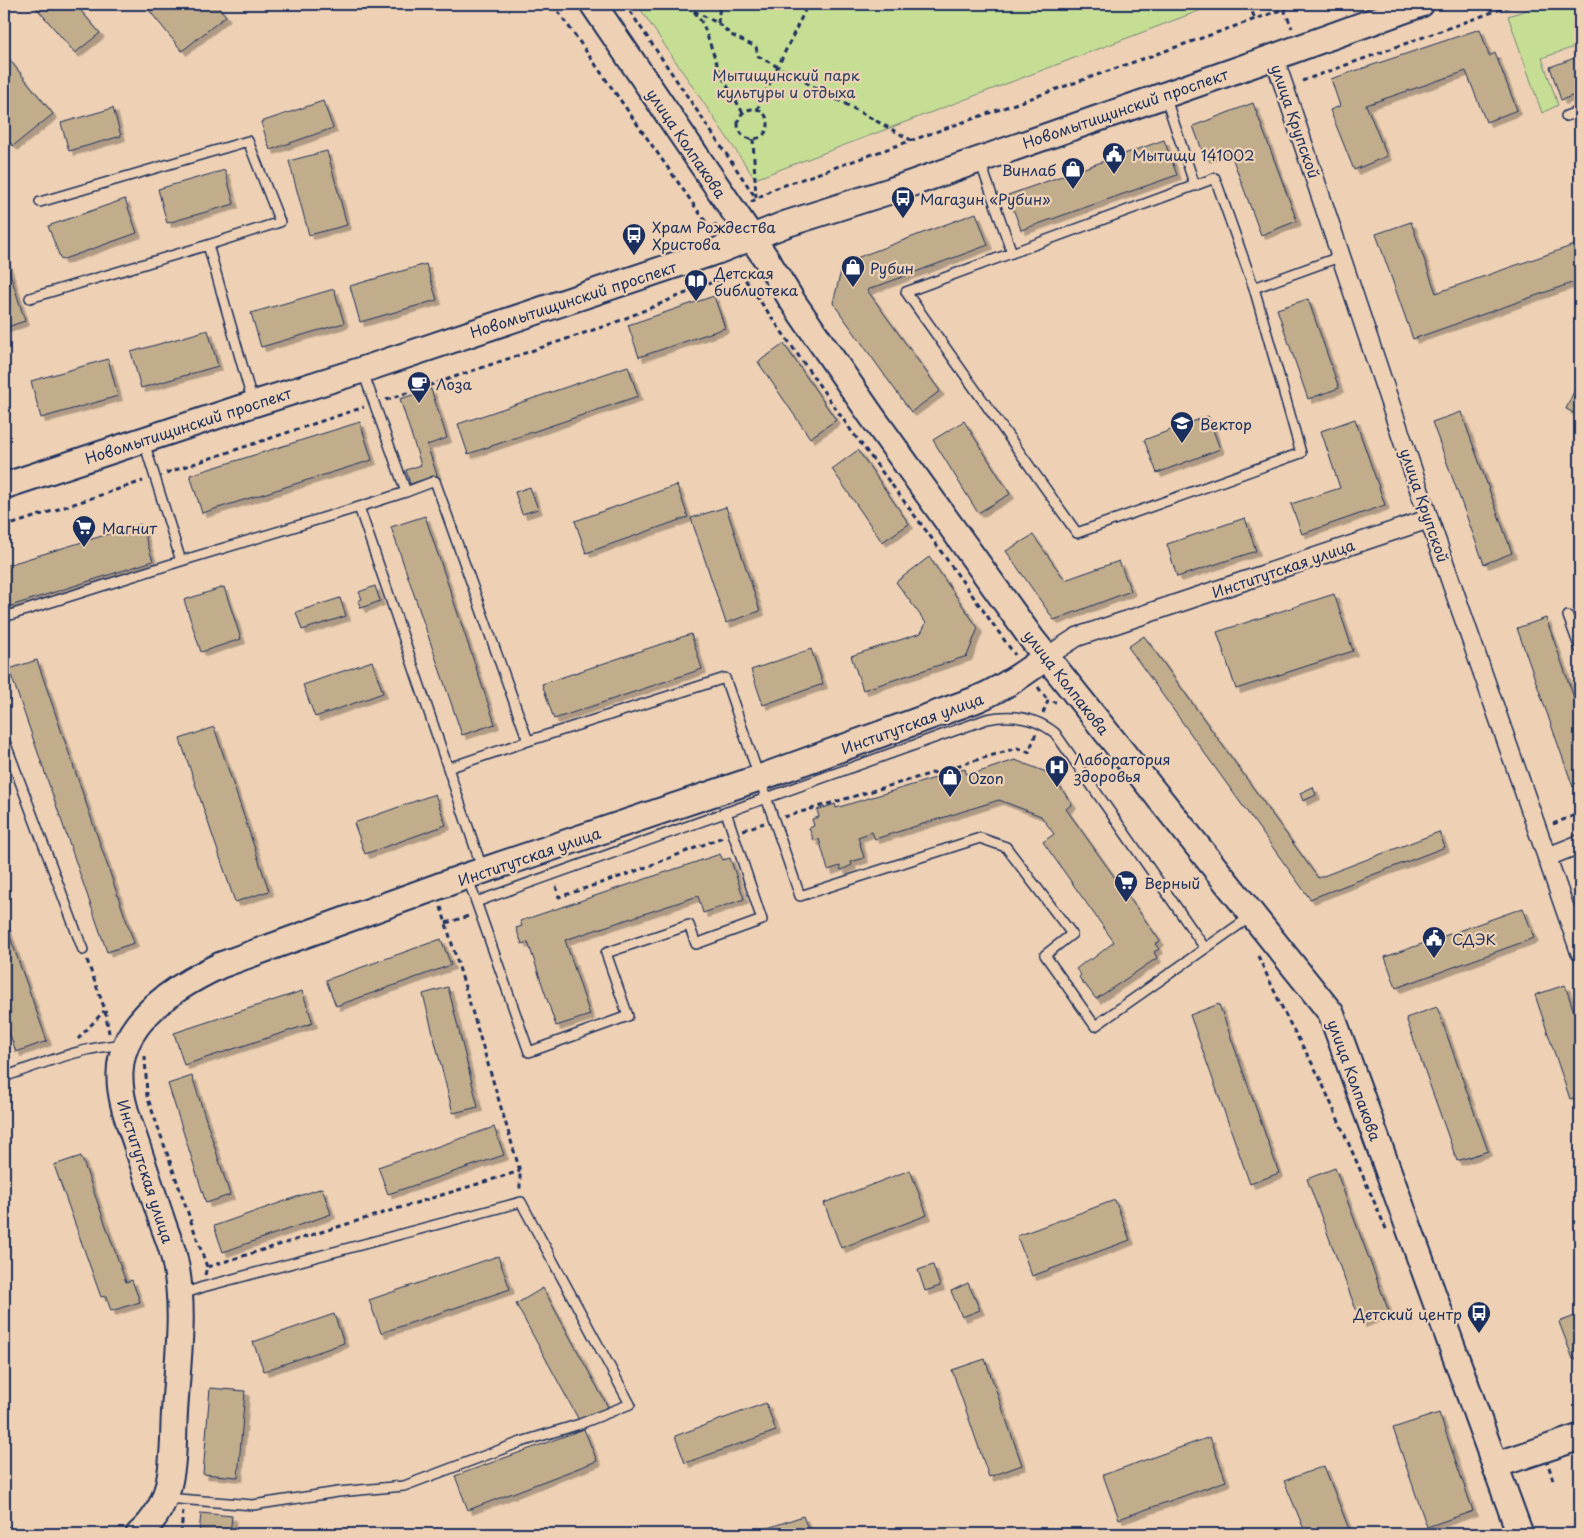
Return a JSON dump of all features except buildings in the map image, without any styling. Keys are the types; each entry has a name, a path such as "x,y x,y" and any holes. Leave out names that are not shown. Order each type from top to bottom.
{"street":[{"name":"улица Колпакова","path":"593,4 871,415 1046,657 1247,919 1331,1013 1520,1534"},
{"name":"Новомытищинский проспект","path":"4,486 362,370 700,257 786,224 890,191 1421,4"},
{"name":"улица Крупской","path":"1274,57 1429,518 1580,952"},
{"name":"Институтская улица","path":"139,1534 175,1499 175,1392 181,1324 192,1291 174,1256 122,1096 120,1071 127,1046 139,1023 162,999 199,975 221,965 435,888 475,874 763,788 997,691 1077,637 1429,518"},
{"path":"1546,857 1580,844"},
{"path":"1496,1465 1580,1437"}],"lane":[{"path":"1165,94 1196,186"},
{"path":"1566,116 1580,111"},
{"path":"30,298 280,222 248,141 40,202"},
{"path":"979,159 1012,253"},
{"path":"1215,178 1254,288 1302,453 1077,533 906,292 1196,186 1215,178"},
{"path":"208,245 253,404"},
{"path":"1254,288 1342,256"},
{"path":"362,370 406,492"},
{"path":"144,440 181,560"},
{"path":"4,617 181,560 436,482 528,741"},
{"path":"359,507 448,768 475,874 476,902 529,1052 628,1016 606,953 689,925 696,944 762,920 726,812"},
{"path":"1568,616 1580,649"},
{"path":"448,768 725,678 800,896 980,838 1006,848 1072,934 1045,956 1095,1026 1247,919"},
{"path":"476,902 726,812 763,788 987,719 1012,716 1033,720 1048,728 1061,741 1204,948"},
{"path":"4,739 83,950"},
{"path":"4,1076 59,1058 127,1046"},
{"path":"175,1499 252,1505 338,1492 404,1486 521,1442 580,1424 630,1404 520,1202 192,1291"}],"path":[{"path":"553,4 710,228"},
{"path":"625,4 756,198"},
{"path":"689,4 703,24 721,75 743,113"},
{"path":"718,23 720,4"},
{"path":"758,110 808,4"},
{"path":"1250,4 1255,19"},
{"path":"756,198 771,190 1298,4"},
{"path":"1302,80 1515,4"},
{"path":"1284,9 1292,28"},
{"path":"694,11 718,23 731,35 757,48 758,56 911,140"},
{"path":"747,110 758,110 765,115 768,124 762,136 753,139 740,132 738,122 743,113 747,110"},
{"path":"753,139 756,198"},
{"path":"739,271 850,429 930,536 1048,701 1057,702"},
{"path":"555,882 559,897 631,873 680,853 774,820 1017,748 1029,752 1048,701"},
{"path":"1552,824 1580,813"},
{"path":"435,888 520,1172 520,1202"},
{"path":"446,923 480,913"},
{"path":"1247,919 1287,1018 1319,1076 1387,1232"},
{"path":"92,972 105,1010 127,1046 147,1096 207,1268"},
{"path":"59,1058 105,1010"},
{"path":"192,1291 207,1268 520,1172"},
{"path":"175,1499 181,1534"},
{"path":"4,1526 28,1534"}],"green space":[{"name":"Мытищинский парк культуры и отдыха","path":"637,4 1217,4 755,179"},
{"path":"1545,4 1580,4 1580,45 1542,58 1558,105 1542,113 1508,16"}],"place":[{"name":"Мытищи 141002","path":"1114,175"},
{"name":"Винлаб","path":"1073,190"},
{"name":"Магазин «Рубин»","path":"903,219"},
{"name":"Храм Рождества Христова","path":"634,256"},
{"name":"Рубин","path":"853,288"},
{"name":"Детская библиотека","path":"696,302"},
{"name":"Лоза","path":"419,404"},
{"name":"Вектор","path":"1182,444"},
{"name":"Магнит","path":"84,548"},
{"name":"Лаборатория здоровья","path":"1057,788"},
{"name":"Ozon","path":"950,798"},
{"name":"Верный","path":"1126,903"},
{"name":"СДЭК","path":"1434,959"},
{"name":"Детский центр","path":"1479,1334"}]}
